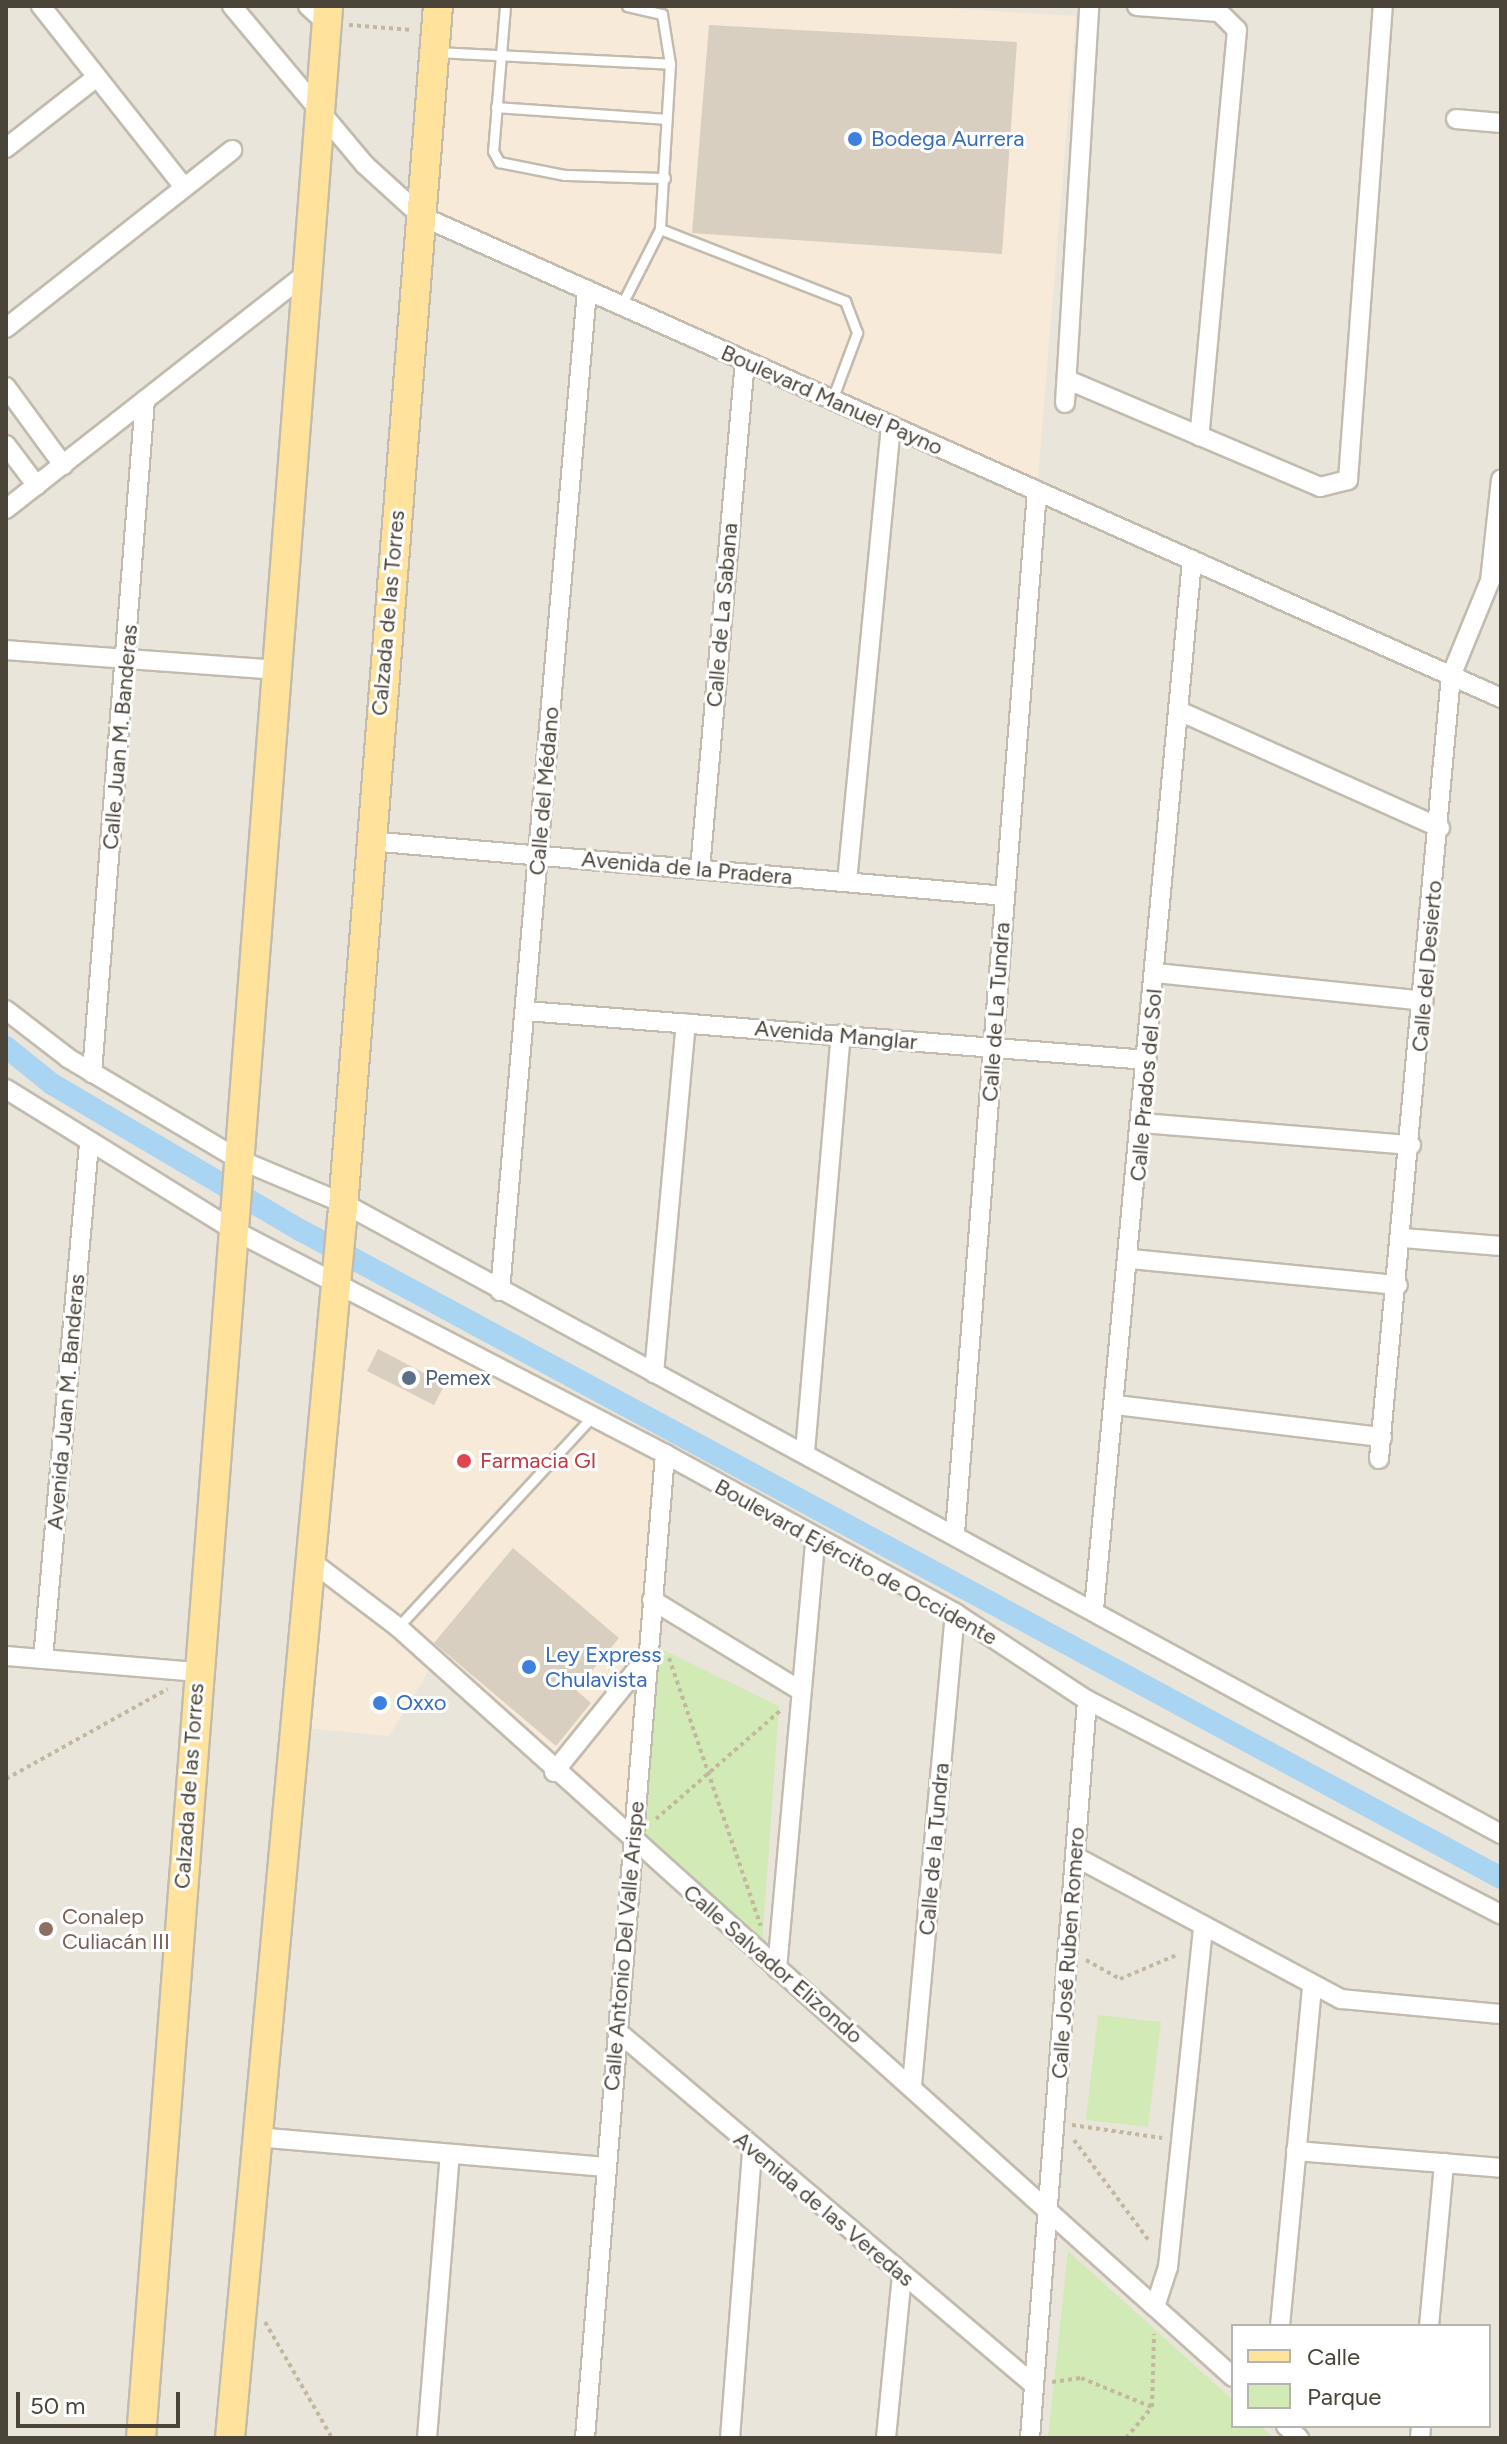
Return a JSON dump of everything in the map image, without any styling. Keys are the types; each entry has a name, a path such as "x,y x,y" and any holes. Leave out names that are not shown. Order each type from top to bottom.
{"main road":[{"path":"240,1166 276,670 322,113 321,12"},
{"name":"Calzada de las Torres","path":"336,1270 436,30"},
{"name":"Calzada de las Torres","path":"141,2438 198,1672 240,1166"},
{"path":"230,2438 307,1558 336,1270"}],"street":[{"path":"41,6 184,187"},
{"name":"Boulevard Manuel Payno","path":"232,6 322,113 421,216 1501,698"},
{"path":"1065,403 1089,6"},
{"path":"1137,6 1219,12 1237,30 1199,436"},
{"path":"1068,380 1320,487 1348,480 1383,6"},
{"path":"6,148 97,77"},
{"path":"1456,119 1501,123"},
{"path":"6,328 232,150"},
{"path":"6,509 307,273"},
{"name":"Calle del Médano","path":"500,1291 587,290"},
{"name":"Calle de La Sabana","path":"700,869 745,361"},
{"path":"6,387 63,465"},
{"name":"Calle Juan M. Banderas","path":"92,1073 145,400"},
{"path":"847,882 891,426"},
{"path":"6,445 37,486"},
{"name":"Calle del Desierto","path":"1379,1459 1403,1238 1451,676 1490,581 1501,480"},
{"name":"Calle de La Tundra","path":"955,1533 1037,491"},
{"name":"Calle Prados del Sol","path":"1094,1609 1131,1259 1192,560"},
{"path":"6,650 126,656 276,670"},
{"path":"1179,711 1440,828"},
{"name":"Avenida de la Pradera","path":"369,841 1005,896"},
{"path":"1155,973 1424,1001"},
{"path":"6,1010 92,1073 240,1166 342,1212 500,1291 805,1452 1501,1834"},
{"name":"Avenida Manglar","path":"526,1011 1147,1060"},
{"path":"654,1373 686,1023"},
{"path":"805,1452 841,1035"},
{"name":"Boulevard Ejército de Occidente","path":"6,1089 89,1144 336,1270 593,1416 955,1613 1087,1700 1501,1915"},
{"path":"1142,1123 1411,1145"},
{"name":"Avenida Juan M. Banderas","path":"43,1659 89,1144"},
{"path":"1403,1238 1501,1246"},
{"path":"1131,1259 1398,1285"},
{"path":"1116,1405 1382,1437"},
{"name":"Calle Antonio Del Valle Arispe","path":"585,2438 665,1454"},
{"path":"777,1969 815,1539"},
{"name":"Calle Salvador Elizondo","path":"307,1558 398,1627 554,1772 912,2085 1231,2375"},
{"path":"652,1600 801,1691"},
{"name":"Calle de la Tundra","path":"912,2085 955,1613"},
{"path":"6,1656 198,1672"},
{"path":"554,1772 647,1657"},
{"name":"Calle José Ruben Romero","path":"1030,2438 1087,1700"},
{"path":"1076,1857 1312,1985 1368,2004 1501,2014"},
{"path":"1155,2307 1168,2267 1203,1926"},
{"path":"1280,2324 1312,1985"},
{"name":"Avenida de las Veredas","path":"617,2031 752,2150 1034,2385"},
{"path":"256,2137 606,2167"},
{"path":"730,2438 752,2150"},
{"path":"1296,2151 1501,2168"},
{"path":"427,2438 450,2155"},
{"path":"1429,2324 1444,2163"},
{"path":"886,2438 902,2274"}],"lane":[{"path":"505,6 496,107 499,162 564,175 665,178"},
{"path":"621,306 660,229 670,64 662,14 627,6"},
{"path":"436,30 500,54 670,64"},
{"path":"496,107 667,119"},
{"path":"660,229 845,301 857,333 832,400"},
{"path":"398,1627 593,1416"}],"path":[{"path":"321,12 436,30"},
{"path":"665,1644 704,1778 777,1969"},
{"path":"6,1779 198,1672"},
{"path":"632,1840 801,1691"},
{"path":"1069,1950 1120,1979 1200,1946"},
{"path":"1168,2267 1061,2124 1180,2141"},
{"path":"243,2283 332,2438"},
{"path":"1126,2438 1152,2407 1155,2307"},
{"path":"1034,2385 1081,2378 1152,2407"}],"shaded area":[{"path":"6,6 1501,6 1501,2438 6,2438"},
{"path":"439,6 913,6 1076,16 1037,491 421,216"},
{"path":"335,1280 665,1454 632,1840 434,1662 389,1736 292,1727"}],"green space":[{"path":"657,1647 779,1706 762,1946 643,1842"},
{"path":"1098,2015 1161,2022 1148,2127 1086,2120"},
{"path":"1068,2251 1231,2398 1231,2428 1263,2428 1274,2438 1048,2438"}],"building":[{"name":"Bodega Aurrera","path":"709,25 1017,42 1002,254 692,233"},
{"path":"378,1349 445,1384 434,1405 367,1371"},
{"name":"Ley Express Chulavista","path":"513,1548 619,1638 576,1690 591,1703 556,1746 434,1643"}],"waterway":[{"path":"6,1047 52,1084 302,1231 1501,1878"}],"place":[{"name":"Bodega Aurrera","path":"855,139"},
{"name":"Pemex","path":"409,1378"},
{"name":"Farmacia GI","path":"464,1461"},
{"name":"Ley Express Chulavista","path":"529,1667"},
{"name":"Oxxo","path":"380,1703"},
{"name":"Conalep Culiacán III","path":"46,1929"}]}
